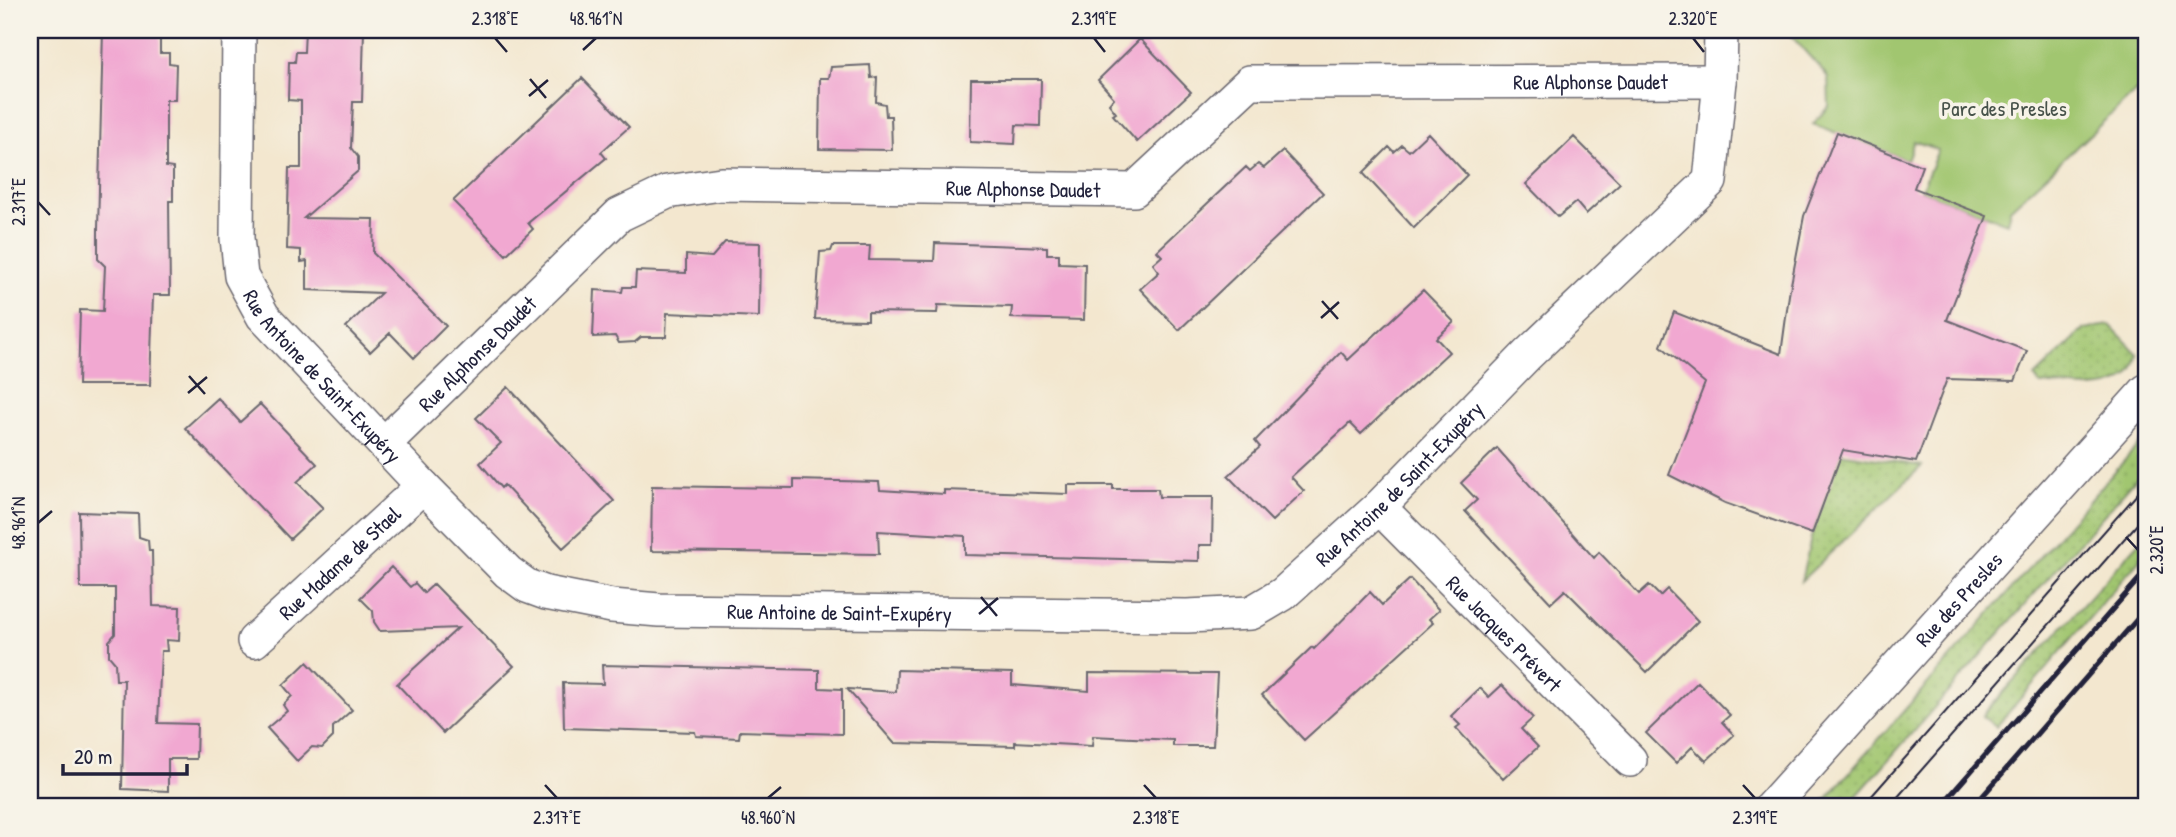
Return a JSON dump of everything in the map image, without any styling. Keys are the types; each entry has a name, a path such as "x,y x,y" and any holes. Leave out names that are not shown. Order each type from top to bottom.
{"street":[{"name":"Rue Antoine de Saint-Exupéry","path":"239,30 237,238 241,276 263,316 508,572 527,586 578,600 659,610 1187,616 1251,613 1283,594 1379,507 1527,355 1710,181 1720,81 1721,30"},
{"name":"Rue Alphonse Daudet","path":"384,444 619,215 667,192 721,184 1134,190 1250,82 1720,81"},
{"name":"Rue des Presles","path":"1771,807 2146,391"},
{"name":"Rue Madame de Stael","path":"254,641 423,485"},
{"name":"Rue Jacques Prévert","path":"1379,507 1630,761"}],"green space":[{"name":"Parc des Presles","path":"1786,30 2146,30 2146,82 2010,209 2007,223 1921,191 1938,150 1914,141 1907,160 1813,124 1829,106 1828,77"},
{"path":"2110,325 2138,354 2134,369 2125,379 2113,385 2084,388 2040,384 2035,377 2084,329"},
{"path":"2146,436 2146,467 1847,807 1819,807"},
{"path":"1839,453 1922,466 1801,581 1812,534"},
{"path":"2146,535 2146,552 1996,727 1982,716"}],"building":[{"path":"103,30 160,30 160,53 169,53 169,63 176,64 175,100 166,100 166,167 173,168 173,201 169,201 170,295 153,295 150,385 78,385 80,310 103,311 105,266 98,259 98,229"},
{"path":"305,30 364,30 362,102 353,102 351,148 358,157 358,171 304,218 374,219 373,253 446,326 414,358 390,333 370,352 346,327 381,293 307,290 307,261 301,262 301,250 287,249 289,168 301,168 301,101 288,100 289,62 295,62 296,52 304,52"},
{"path":"1140,39 1191,92 1137,142 1113,115 1116,113 1109,104 1114,98 1098,80"},
{"path":"870,65 871,78 877,77 876,102 885,104 886,116 891,116 892,150 819,149 820,78 829,78 831,67"},
{"path":"582,78 629,127 601,152 606,158 528,223 533,229 506,255 453,201"},
{"path":"971,79 1041,79 1040,126 1016,125 1015,144 970,142"},
{"path":"1837,132 1922,166 1914,188 1987,216 1947,320 2027,351 2015,381 1947,379 1916,462 1843,450 1812,534 1725,503 1669,475 1705,383 1661,346 1674,312 1781,354 1804,216"},
{"path":"1428,133 1467,175 1414,228 1363,173 1389,147 1394,152 1402,145 1409,151"},
{"path":"1574,137 1620,183 1586,214 1576,202 1558,217 1526,184"},
{"path":"1283,151 1323,193 1179,330 1140,289 1159,272 1153,264 1162,256 1157,251 1246,167 1250,171 1258,164 1264,168"},
{"path":"725,242 760,243 759,317 667,313 666,337 641,337 635,342 619,343 615,336 593,337 595,290 622,292 623,287 635,287 636,271 686,273 686,255 712,257"},
{"path":"935,243 1047,247 1047,254 1059,254 1059,263 1085,264 1084,320 1011,318 1012,307 938,305 937,313 868,312 868,320 815,319 820,252 831,251 833,246 870,246 869,260 934,261"},
{"path":"1423,290 1454,322 1436,338 1449,352 1361,434 1350,423 1291,477 1304,491 1272,521 1228,476 1260,447 1255,441 1341,352 1348,360"},
{"path":"508,387 614,501 563,548 504,485 501,488 480,463 501,443 476,418"},
{"path":"218,398 240,422 260,404 317,464 297,482 323,508 290,539 185,428"},
{"path":"1497,448 1594,558 1599,552 1639,594 1649,585 1660,596 1667,589 1698,621 1647,672 1565,590 1551,603 1465,511 1477,500 1461,483"},
{"path":"794,480 879,482 880,490 944,494 944,490 1068,494 1068,485 1113,485 1113,489 1158,489 1159,497 1213,497 1212,545 1199,545 1199,561 965,555 965,536 878,531 879,554 651,551 652,486 794,488"},
{"path":"79,512 138,514 139,537 148,540 149,551 152,551 153,606 180,607 179,641 166,640 167,651 161,651 158,723 197,724 196,759 168,759 168,791 122,789 124,680 116,680 115,663 109,656 109,641 115,634 115,588 80,588"},
{"path":"391,567 410,587 415,583 424,593 434,584 514,666 443,733 397,684 458,628 380,631 374,622 373,611 360,598"},
{"path":"1410,579 1439,610 1429,619 1433,623 1304,740 1262,695 1312,647 1314,649 1370,592 1382,605"},
{"path":"307,662 352,710 333,727 333,737 322,748 312,747 297,761 267,728 287,711 283,705 292,696 283,685"},
{"path":"602,665 819,670 819,688 842,689 842,734 740,731 739,738 696,736 695,732 564,728 563,683 603,684"},
{"path":"897,670 1012,673 1012,685 1089,691 1089,673 1217,674 1213,746 1173,746 1173,740 1093,736 1092,746 1015,742 1015,746 894,743 847,689 896,692"},
{"path":"1698,682 1730,715 1722,722 1734,735 1706,761 1692,747 1676,763 1646,733"},
{"path":"1502,685 1533,718 1521,729 1538,747 1503,779 1456,728 1460,725 1451,716 1480,688 1489,697"}],"tram line":[{"path":"1862,807 2146,484"},
{"path":"1889,807 2146,514"}],"railway":[{"path":"1940,807 2146,571"},
{"path":"1973,807 2146,609"}]}
